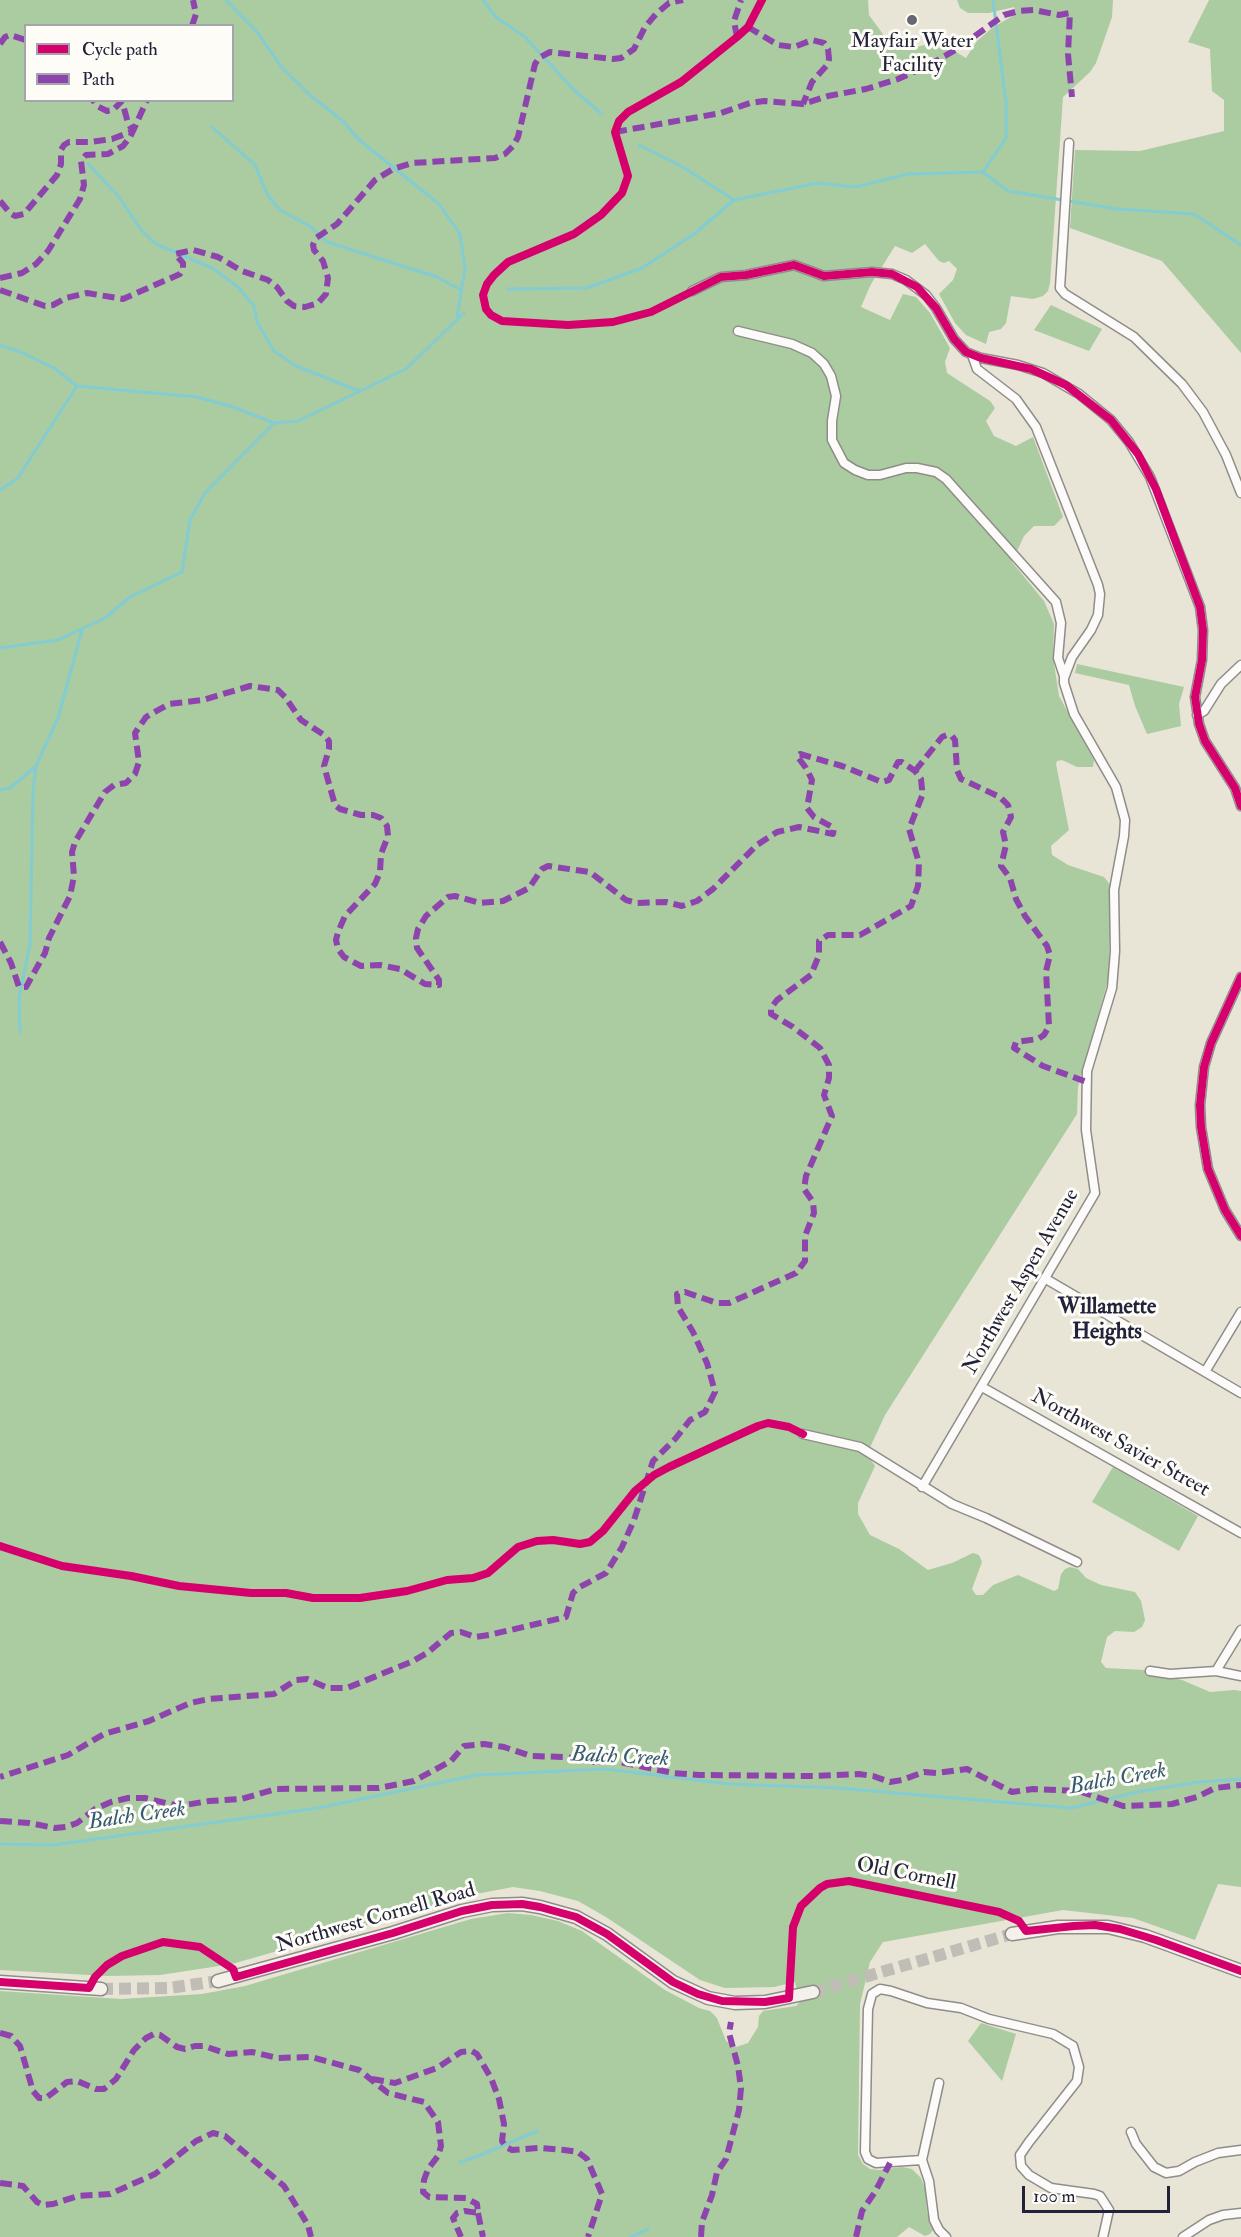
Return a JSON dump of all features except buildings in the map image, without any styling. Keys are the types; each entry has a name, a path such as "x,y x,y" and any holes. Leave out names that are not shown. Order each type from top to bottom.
{"main road":[{"name":"Northwest Cornell Road","path":"218,1981 317,1955 462,1911 492,1905 522,1904 540,1906 576,1917 590,1924 673,1982 708,1998 735,2002 765,2002 813,1992"},
{"path":"1012,1934 1059,1926 1108,1927 1145,1936 1241,1971"},
{"path":"6,1982 95,1988"}],"street":[{"path":"1069,143 1059,286 1061,290 1134,337 1182,384 1203,412 1226,455 1241,493"},
{"path":"692,291 721,277 746,275 794,265 824,276 872,272 892,274 906,280 926,295 954,339 972,355 1032,369 1066,385 1111,420 1138,454 1156,489 1200,607 1203,630 1202,660 1196,697 1197,715 1205,741 1235,788 1241,806"},
{"name":"Northwest Aspen Avenue","path":"738,331 792,344 812,353 824,364 831,376 836,396 832,440 844,463 868,474 880,475 906,468 936,472 1051,594 1056,602 1062,623 1058,658 1071,706 1116,787 1125,820 1125,836 1114,890 1115,951 1112,988 1087,1071 1086,1130 1095,1193 922,1486"},
{"path":"972,355 977,369 1016,399 1036,427 1098,585 1100,605 1095,623 1078,646 1064,676"},
{"path":"1197,715 1209,705 1221,684 1241,665"},
{"path":"1241,977 1204,1067 1200,1105 1208,1169 1225,1210 1241,1236"},
{"path":"1046,1279 1241,1393"},
{"path":"1205,1372 1241,1312"},
{"name":"Northwest Savier Street","path":"982,1387 1241,1533"},
{"path":"802,1434 860,1447 952,1504 1077,1562"},
{"path":"1216,1671 1241,1630"},
{"path":"1150,1671 1170,1674 1216,1671 1241,1676"},
{"path":"922,2160 876,2163 868,2159 865,2152 868,2010 872,1994 880,1989 891,1990 927,2003 961,2008 989,2019 1053,2034 1073,2046 1079,2067 1077,2081 1029,2142 1020,2156 1021,2166 1029,2175 1051,2188 1094,2193 1100,2196 1109,2210 1103,2237"},
{"path":"939,2083 922,2160 929,2181 934,2220 946,2237"},
{"path":"1131,2132 1136,2144 1154,2168 1166,2173 1179,2172 1205,2157 1241,2150"},
{"path":"1183,2237 1209,2220 1223,2215 1241,2213"}],"green space":[{"path":"0,0 868,0 869,15 885,37 898,45 911,48 939,42 966,58 977,41 992,28 1016,14 1014,7 989,13 968,13 960,8 957,0 1113,0 1112,17 1096,63 1090,72 1063,97 1048,291 1043,296 1033,299 1011,296 1006,323 1001,329 989,332 986,344 966,335 955,323 939,294 953,280 957,269 949,261 944,263 939,261 925,244 912,253 895,246 871,284 861,307 890,320 903,294 916,297 930,313 950,348 945,362 947,373 990,401 995,408 986,421 994,436 1016,446 1033,437 1063,517 1054,526 1034,526 1024,536 1012,562 1044,601 1054,624 1053,657 1059,696 1094,760 1093,767 1077,767 1062,760 1057,761 1069,830 1051,846 1052,855 1068,865 1104,877 1112,887 1108,980 1078,1087 1077,1114 885,1415 867,1454 875,1466 858,1503 858,1514 870,1535 899,1549 928,1570 952,1563 973,1553 979,1555 982,1562 972,1589 976,1595 983,1595 993,1585 1018,1575 1054,1591 1058,1589 1061,1574 1070,1567 1078,1569 1086,1578 1101,1585 1135,1592 1141,1601 1145,1620 1142,1627 1134,1632 1115,1631 1107,1637 1101,1662 1106,1668 1145,1670 1182,1680 1210,1692 1241,1691 1241,1887 1218,1884 1195,1940 1133,1918 1063,1910 883,1942 870,1962 860,2004 858,2155 863,2164 870,2169 902,2167 912,2169 921,2178 933,2230 925,2236 909,2227 897,2237 0,2237 0,1991 121,1999 202,1994 245,1986 471,1919 508,1913 558,1921 582,1931 665,1990 699,2008 710,2011 717,2018 726,2041 736,2047 748,2043 758,2027 759,2016 763,2011 796,2006 800,2002 795,1982 774,1987 725,1988 700,1980 578,1901 513,1887 476,1894 232,1964 160,1975 107,1976 0,1970"},
{"path":"1209,0 1241,0 1241,353 1162,261 1070,228 1075,150 1140,151 1224,131 1224,100 1212,91 1210,49 1188,42"},
{"path":"1051,305 1102,329 1089,351 1034,330"},
{"path":"1077,664 1184,687 1179,704 1181,726 1147,734 1129,685 1075,673"},
{"path":"1113,1467 1198,1516 1179,1551 1092,1502"},
{"path":"981,2023 1016,2034 1002,2081 968,2041"}],"waterway":[{"path":"226,0 257,32 283,69 310,95 343,121 358,139 439,204 460,234 465,268 457,318"},
{"path":"483,0 496,17 525,37 573,89 602,114"},
{"path":"983,172 1006,138 1006,103 993,0"},
{"path":"212,127 255,165 267,194 280,210 311,227 327,242 437,277 461,290"},
{"path":"639,145 681,166 734,200"},
{"path":"88,164 119,197 141,230 156,244 212,268 238,287 254,306 257,322 274,351 296,366 359,391"},
{"path":"508,289 587,288 642,268 694,234 734,200 818,183 855,187 908,174 983,172 1008,191 1117,209 1194,214 1241,245"},
{"path":"0,345 54,368 77,386 197,397 233,407 274,423 298,421 406,369 464,313"},
{"path":"0,490 17,479 77,386"},
{"path":"0,648 58,640 105,618 130,597 182,572 190,520 205,493 274,423"},
{"path":"20,1032 19,998 30,944 33,792 36,766 58,718 82,630"},
{"path":"0,790 10,788 35,767"},
{"name":"Balch Creek","path":"0,1844 53,1845 318,1808 477,1775 605,1769 729,1784 838,1788 1071,1808 1137,1792 1199,1782 1241,1779"},
{"path":"460,2162 537,2131"},
{"path":"631,2237 648,2229"}],"tunnel":[{"path":"813,1992 1012,1934"},
{"path":"101,1989 169,1988 218,1981"}],"marked path":[{"path":"193,0 196,14 193,24"},
{"path":"0,290 45,306 87,293 123,299 180,274 183,263 175,254 193,250 218,257 242,271 268,280 294,306 305,307 318,303 326,294 328,278 323,261 314,250 313,245 316,238 337,224 375,180 393,169 412,163 495,158 505,154 518,137 535,64 539,58 550,52 621,58 634,49 645,27 656,14 669,3 683,0"},
{"path":"737,37 734,21 741,0"},
{"path":"615,132 721,113 750,103 764,101 803,104 828,96 866,89 898,79 929,65 957,49 1004,15 1019,11 1034,10 1059,15 1070,13 1068,54 1072,97"},
{"path":"748,27 778,45 794,47 812,40 824,43 828,49 828,64 812,82 803,104"},
{"path":"0,44 5,37 10,35 24,39"},
{"path":"94,102 107,111 113,110 121,102"},
{"path":"0,278 22,273 36,264 48,251 80,199 84,185 81,161 86,155 108,154 123,146 130,137 133,131 128,123 122,102"},
{"path":"0,201 15,216 24,214 57,175 64,145 69,142 112,139 133,131 146,102"},
{"path":"0,942 11,963 19,987 26,987 45,953 49,938 70,896 74,876 72,852 75,842 105,792 114,785 126,783 135,774 139,762 135,733 146,717 169,704 203,700 250,686 278,690 301,720 324,735 329,741 324,766 335,805 340,809 361,815 381,818 387,826 388,836 381,854 380,872 375,884 345,916 336,940 338,949 344,957 361,966 380,965 400,969 425,984 439,985 439,980 417,948 418,929 426,916 448,897 455,896 480,903 503,901 529,888 542,869 548,866 590,872 626,900 637,903 666,902 682,906 697,901 713,889 757,845 777,832 799,827 833,834 834,828 814,817 807,808 812,780 797,756 800,754 842,766 882,782 889,780 898,762 902,762 915,771 921,779 922,796 909,829 919,863 918,886 911,906 860,935 828,935 819,941 819,955 811,975 777,1000 771,1008 771,1014 793,1027 820,1048 829,1065 829,1078 824,1095 832,1116 806,1176 804,1189 813,1202 814,1213 805,1236 805,1261 796,1273 729,1303 717,1303 685,1292 677,1294 678,1307 693,1332 707,1363 715,1392 705,1412 690,1420 653,1461 634,1520 622,1547 606,1573 573,1593 566,1617 475,1637 461,1632 451,1633 427,1653 411,1662 347,1688 328,1688 307,1679 296,1680 274,1694 209,1699 190,1703 149,1721 104,1734 68,1755 0,1777"},
{"path":"915,771 942,737 952,736 955,740 957,770 961,779 1000,797 1008,805 1011,817 1003,832 1006,845 1001,866 1010,878 1016,899 1025,916 1047,946 1050,955 1046,971 1049,1026 1044,1035 1038,1039 1016,1042 1014,1048 1043,1066 1087,1082"},
{"path":"0,1821 55,1828 66,1827 77,1823 95,1809 128,1798 145,1798 179,1806 241,1799 276,1789 379,1788 414,1781 451,1761 464,1746 484,1744 504,1747 531,1756 566,1757 594,1762 610,1760 673,1773 699,1775 859,1774 890,1782 924,1772 937,1773 967,1769 1012,1792 1033,1789 1079,1791 1123,1806 1172,1804 1197,1797 1215,1788 1241,1785"},
{"path":"701,2237 702,2222 712,2195 717,2172 726,2159 739,2110 741,2088 729,2033 731,2022"},
{"path":"0,2033 11,2036 20,2046 33,2091 39,2098 46,2098 67,2082 77,2081 96,2089 104,2089 116,2079 134,2050 146,2038 154,2034 185,2049 204,2046 228,2054 252,2052 278,2058 311,2057 359,2070 388,2093 424,2102 438,2122 441,2146 438,2156 428,2169 423,2192 429,2197 466,2198 477,2204 478,2213 465,2211 457,2213 453,2218 461,2237"},
{"path":"372,2079 395,2083 437,2068 461,2052 472,2051 477,2054 491,2078 499,2099 504,2124 502,2141 506,2147 512,2150 539,2148 578,2152 587,2159 602,2194 588,2237"},
{"path":"0,2183 23,2186 37,2202 43,2205 78,2196 110,2194 155,2174 196,2141 213,2133 225,2136 284,2186 308,2225 311,2237"},
{"path":"856,2237 862,2211 890,2163"},
{"path":"478,2213 483,2237"}],"cycle path":[{"path":"762,0 748,27 737,37 681,82 628,112 619,121 615,132 628,176 622,193 601,215 574,234 508,262 487,284 483,295 486,309 502,321 568,325 613,322 651,312 721,277 746,275 794,265 824,276 872,272 892,274 917,287 936,308 954,339 966,352 981,358 1031,369 1066,385 1111,420 1138,454 1156,489 1200,607 1203,630 1202,660 1195,697 1199,724 1205,741 1235,788 1241,806"},
{"path":"1241,977 1211,1043 1204,1067 1200,1105 1208,1169 1225,1210 1241,1236"},
{"path":"0,1546 62,1566 179,1586 251,1593 286,1593 313,1598 360,1598 407,1591 447,1580 473,1578 488,1573 518,1547 537,1541 553,1540 580,1544 590,1542 603,1531 635,1491 654,1475 669,1467 768,1423 789,1427 803,1434"},
{"name":"Old Cornell","path":"0,1982 89,1988 95,1977 107,1965 122,1956 163,1942 200,1947 233,1969 236,1977 462,1911 492,1905 522,1904 576,1917 607,1934 673,1982 698,1994 722,2001 765,2002 789,1998 793,1927 801,1906 827,1884 849,1881 999,1912 1019,1921 1026,1931 1095,1925 1120,1929 1241,1971"}],"place":[{"name":"Mayfair Water Facility","path":"912,20"}],"district":[{"name":"Willamette Heights","path":"1107,1320"}]}
